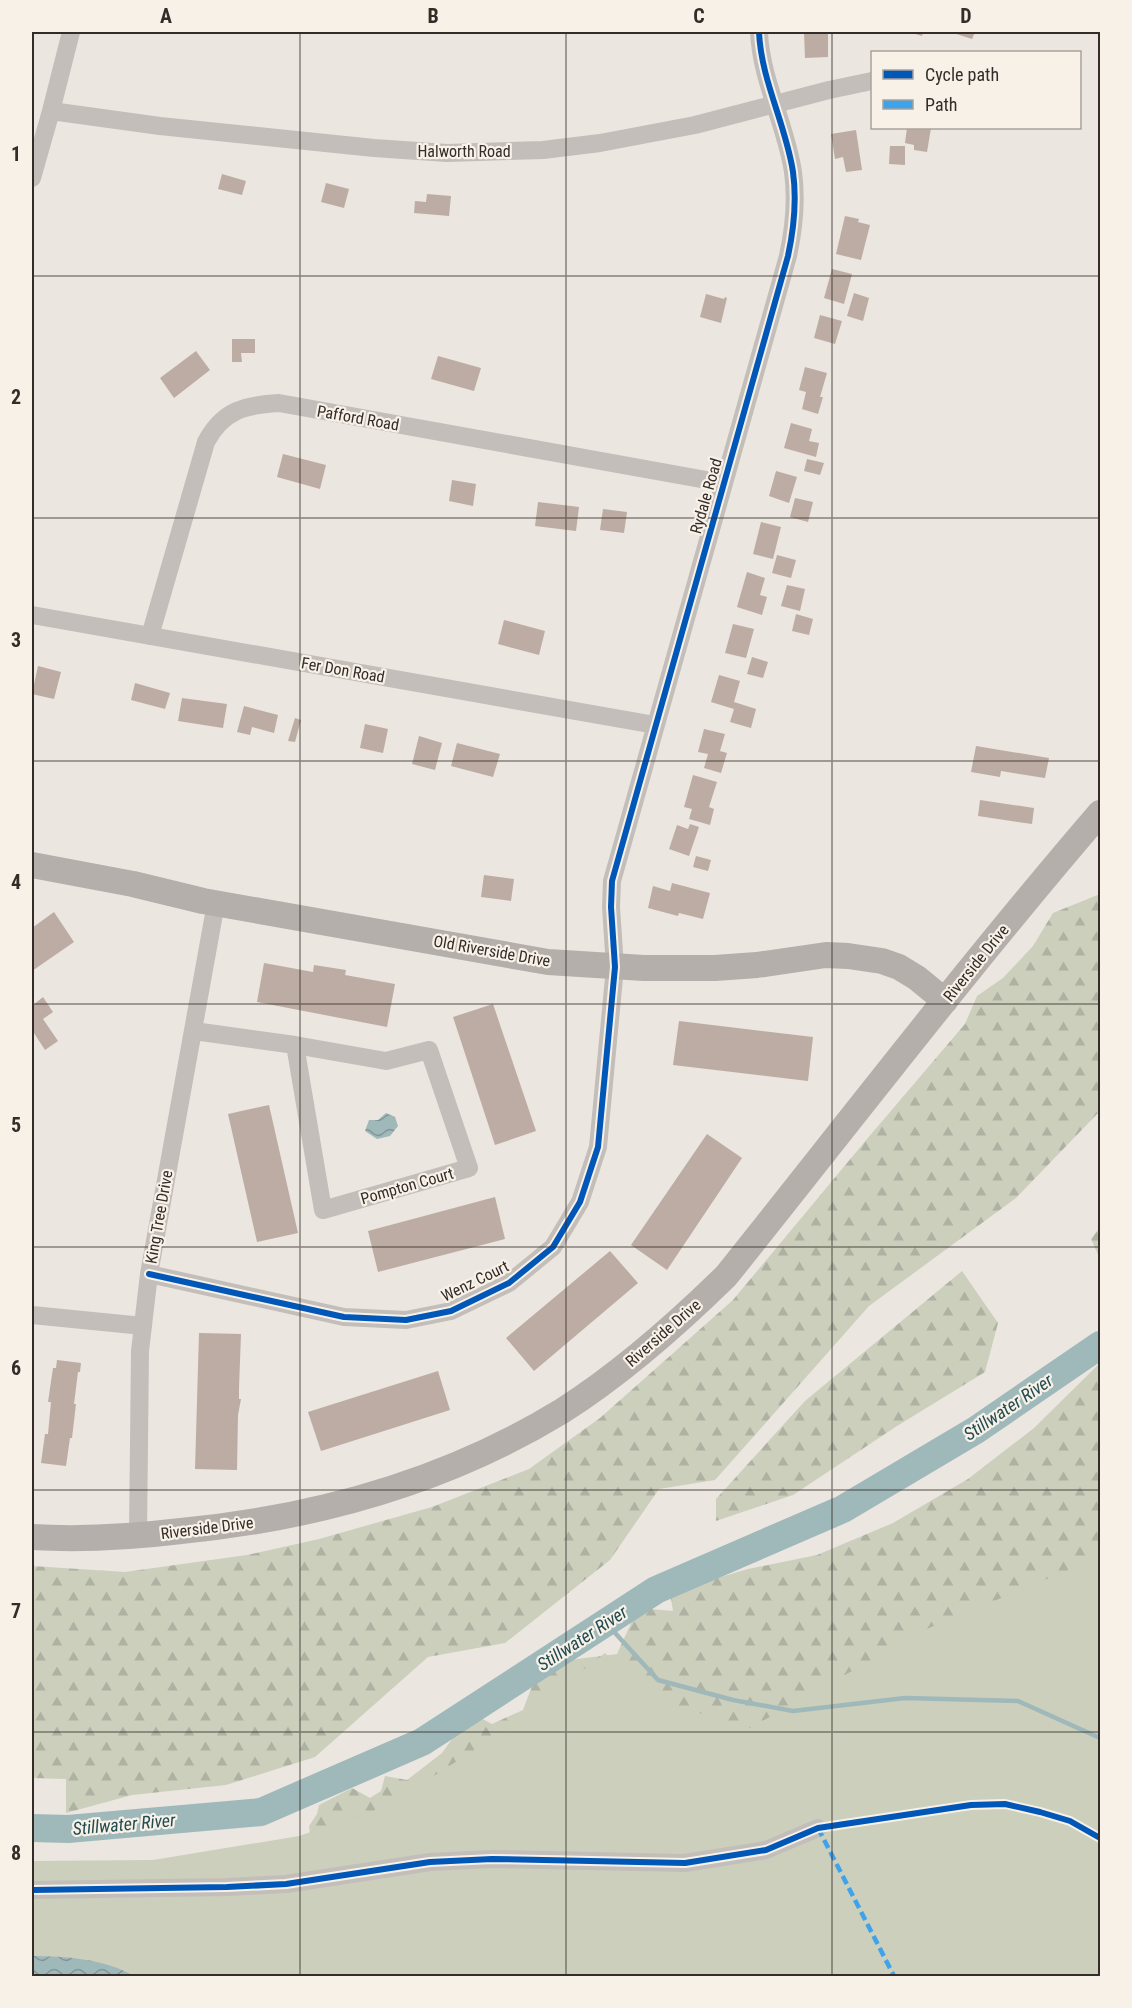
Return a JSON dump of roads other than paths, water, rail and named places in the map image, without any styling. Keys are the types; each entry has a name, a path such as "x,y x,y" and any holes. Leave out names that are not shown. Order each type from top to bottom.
{"main road":[{"name":"Riverside Drive","path":"32,1537 138,1536 235,1526 301,1514 391,1489 450,1468 501,1444 562,1410 628,1365 726,1276 945,1001 1101,813"},
{"name":"Old Riverside Drive","path":"32,865 134,884 216,903 548,962 615,967 715,968 757,965 826,955 882,961 899,967 918,978 945,1001"}],"street":[{"path":"32,178 71,32"},
{"name":"Rydale Road","path":"615,967 611,907 612,881 794,229 793,172 762,57 759,32"},
{"name":"Halworth Road","path":"51,111 160,126 374,148 447,153 543,150 600,143 695,124 871,81"},
{"name":"Pafford Road","path":"150,636 206,442 217,425 228,415 248,406 279,403 723,483"},
{"name":"Fer Don Road","path":"32,615 655,725"},
{"name":"King Tree Drive","path":"138,1536 142,1326 149,1274 216,903"},
{"name":"Wenz Court","path":"149,1274 344,1317 406,1320 451,1311 509,1283 553,1247 580,1202 598,1147 615,967"},
{"name":"Pompton Court","path":"194,1031 296,1045 386,1060 429,1050 469,1168 323,1210 296,1045"},
{"path":"32,1315 142,1326"},
{"path":"32,1890 286,1884 430,1862 492,1859 685,1863 766,1850 818,1828"}],"water":[{"path":"386,1113 395,1117 398,1126 390,1136 377,1139 365,1131 369,1120 378,1120"},
{"path":"32,1956 98,1962 134,1976 32,1976"}],"waterway":[{"name":"Stillwater River","path":"32,1828 68,1829 261,1812 422,1742 656,1590 843,1509 976,1430 1100,1345"},
{"path":"606,1623 658,1680 733,1700 793,1711 905,1698 1018,1701 1100,1738"}]}
